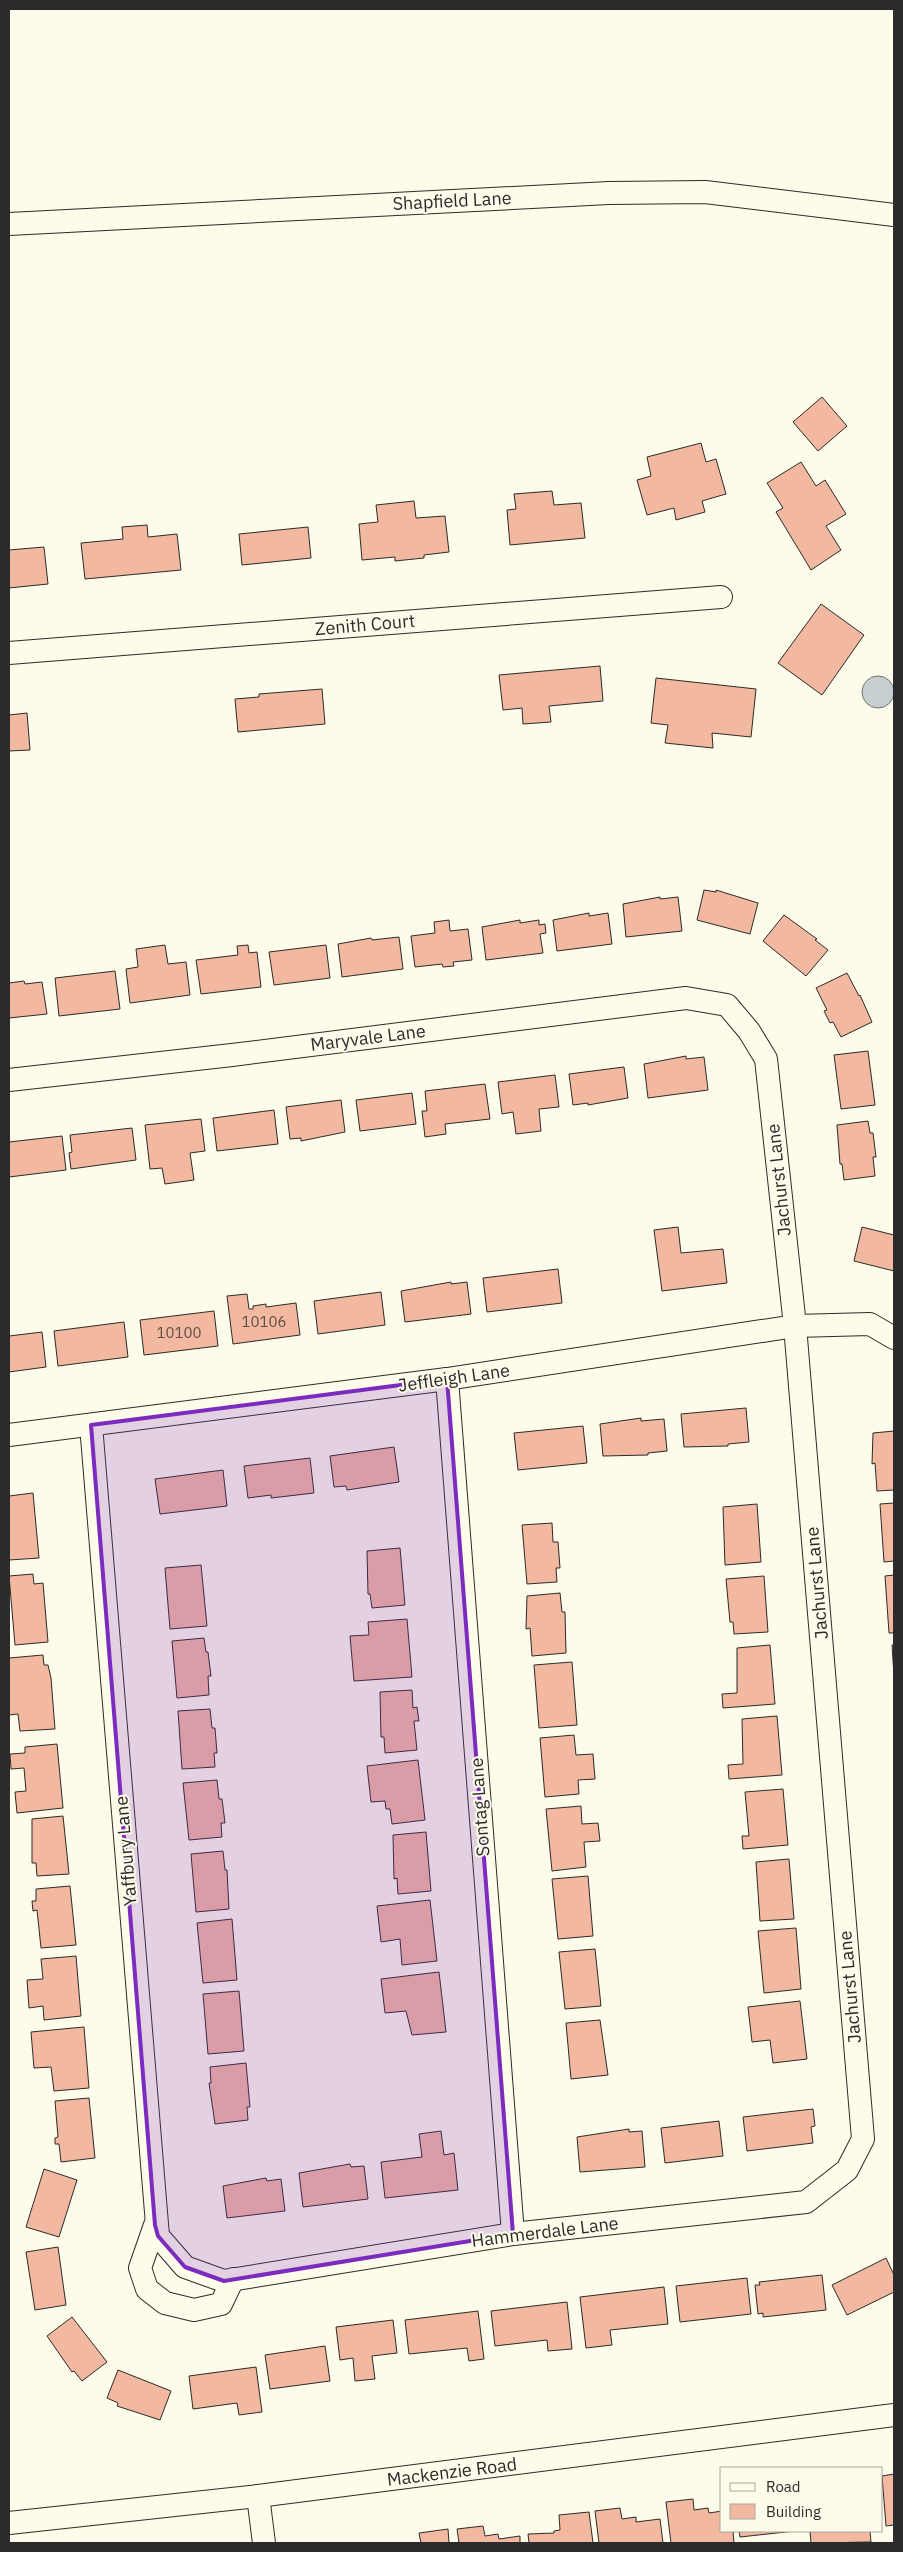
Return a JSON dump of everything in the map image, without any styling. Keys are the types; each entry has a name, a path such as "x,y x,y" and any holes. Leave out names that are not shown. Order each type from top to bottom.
{"street":[{"name":"Shapfield Lane","path":"9,224 609,194 705,192 894,215"},
{"name":"Zenith Court","path":"9,653 721,597"},
{"name":"Maryvale Lane","path":"9,1080 232,1055 686,998 727,1006"},
{"name":"Jachurst Lane","path":"727,1006 749,1031 766,1059 795,1326 863,2139 847,2170"},
{"name":"Jeffleigh Lane","path":"9,1435 447,1379 795,1326 870,1324 894,1338"},
{"name":"Sontag Lane","path":"447,1379 513,2234"},
{"name":"Yaffbury Lane","path":"91,1425 155,2202 155,2225 158,2236 185,2267"},
{"name":"Hammerdale Lane","path":"185,2267 224,2281 513,2234 806,2202 847,2170"},
{"path":"155,2225 140,2268 147,2289 165,2302 194,2310 221,2304 233,2279"},
{"name":"Mackenzie Road","path":"9,2523 258,2496 894,2415"},
{"path":"258,2496 264,2543"}],"highlighted area":[{"path":"447,1379 513,2234 224,2281 185,2267 158,2236 155,2225 91,1425"}],"shaded area":[{"path":"878,676 884,677 889,681 893,686 893,698 889,703 884,707 878,708 872,707 867,703 863,698 862,692 863,686 867,681 872,677"}],"building":[{"path":"822,397 847,426 818,451 793,422"},
{"path":"701,443 706,462 716,459 726,494 702,501 705,512 676,520 674,508 647,515 637,480 651,476 647,457"},
{"path":"801,462 816,486 825,480 846,514 826,526 841,550 811,570 776,512 783,508 767,483"},
{"path":"552,491 554,505 581,503 585,538 510,545 507,510 516,509 514,494"},
{"path":"414,501 416,518 445,516 449,552 424,555 424,558 395,561 395,557 362,560 359,524 378,522 376,505"},
{"path":"147,525 148,537 177,534 181,570 85,579 81,543 123,539 122,527"},
{"path":"308,527 311,558 242,565 239,534"},
{"path":"44,547 48,584 9,588 9,550"},
{"path":"821,604 864,635 822,695 778,663"},
{"path":"600,666 603,701 549,706 551,722 523,724 522,708 503,710 499,675"},
{"path":"656,678 756,689 751,737 712,733 713,748 665,743 668,725 651,723"},
{"path":"322,689 325,724 238,732 235,699 259,697 259,694"},
{"path":"27,713 30,750 9,751 9,715"},
{"path":"704,890 716,892 716,890 758,903 750,934 697,920"},
{"path":"660,897 660,899 678,897 682,931 626,937 623,904"},
{"path":"589,913 589,916 608,913 612,944 557,951 553,920"},
{"path":"784,915 817,939 815,940 828,950 806,976 763,941"},
{"path":"449,920 450,931 468,929 472,960 453,962 454,966 443,967 442,964 415,967 411,936 435,933 434,922"},
{"path":"520,920 520,923 539,920 539,925 545,924 546,933 540,934 543,953 486,960 482,927"},
{"path":"399,937 403,969 342,977 338,944 371,938 372,940"},
{"path":"165,945 168,964 186,962 190,995 130,1003 126,969 138,967 136,949"},
{"path":"248,945 249,953 257,952 261,987 201,994 196,960 238,955 237,946"},
{"path":"326,945 330,978 274,985 269,952"},
{"path":"115,971 120,1009 59,1016 55,978"},
{"path":"847,973 860,995 872,1022 841,1037 833,1022 830,1023 824,1011 827,1010 816,988"},
{"path":"24,981 25,984 42,982 47,1014 9,1018 9,983"},
{"path":"868,1051 875,1105 841,1109 834,1055"},
{"path":"686,1056 686,1059 704,1057 708,1090 648,1098 644,1064"},
{"path":"624,1067 628,1098 588,1105 588,1103 573,1105 569,1074"},
{"path":"555,1075 559,1107 539,1109 541,1131 516,1134 513,1112 502,1114 498,1082"},
{"path":"485,1084 490,1119 445,1124 446,1134 425,1137 422,1111 427,1111 425,1091"},
{"path":"412,1093 416,1124 360,1131 356,1100"},
{"path":"341,1100 345,1132 301,1141 301,1138 290,1139 286,1107"},
{"path":"274,1110 278,1144 217,1151 213,1118"},
{"path":"201,1119 205,1151 190,1153 194,1180 165,1184 162,1168 150,1169 145,1125"},
{"path":"868,1121 870,1133 873,1133 876,1157 873,1157 875,1176 844,1180 842,1164 840,1164 837,1125"},
{"path":"132,1128 136,1160 71,1169 69,1153 72,1152 70,1135"},
{"path":"62,1136 66,1170 9,1177 9,1142"},
{"path":"678,1227 681,1253 723,1249 727,1283 662,1291 654,1230"},
{"path":"862,1227 894,1235 894,1271 854,1261"},
{"path":"558,1269 562,1303 487,1312 483,1278"},
{"path":"451,1282 451,1284 467,1282 471,1314 405,1322 401,1291"},
{"path":"381,1292 385,1325 318,1334 314,1301"},
{"path":"247,1294 249,1309 253,1309 253,1306 266,1304 266,1307 296,1303 300,1335 233,1344 227,1296"},
{"path":"214,1311 218,1346 144,1355 140,1320"},
{"path":"124,1322 128,1357 58,1366 54,1331"},
{"path":"42,1332 46,1367 9,1372 9,1336"},
{"path":"746,1408 749,1442 728,1444 728,1446 684,1447 681,1414"},
{"path":"641,1418 641,1421 664,1419 667,1451 648,1453 648,1455 603,1456 600,1424"},
{"path":"583,1426 587,1463 518,1470 514,1433"},
{"path":"894,1431 894,1490 877,1491 875,1463 872,1464 873,1433"},
{"path":"394,1447 399,1482 347,1490 346,1486 334,1487 330,1456"},
{"path":"310,1458 314,1493 271,1498 271,1495 248,1498 244,1466"},
{"path":"223,1470 227,1506 160,1514 155,1479"},
{"path":"33,1493 39,1558 9,1560 9,1496"},
{"path":"894,1503 894,1561 884,1562 880,1504"},
{"path":"757,1504 761,1562 725,1565 723,1507"},
{"path":"552,1523 553,1542 558,1542 560,1568 556,1568 557,1582 527,1584 522,1525"},
{"path":"400,1548 405,1605 372,1608 370,1594 368,1594 367,1551"},
{"path":"201,1565 207,1626 170,1629 165,1568"},
{"path":"33,1574 34,1584 43,1583 48,1642 15,1645 9,1576"},
{"path":"894,1575 894,1633 889,1633 885,1576"},
{"path":"764,1576 768,1632 734,1634 733,1622 730,1622 726,1579"},
{"path":"560,1593 562,1612 565,1612 566,1653 532,1656 530,1628 526,1629 527,1596"},
{"path":"407,1619 412,1677 354,1681 350,1636 369,1635 368,1622"},
{"path":"204,1638 211,1676 208,1676 209,1695 177,1698 172,1641"},
{"path":"770,1645 775,1704 723,1708 722,1694 737,1693 737,1648"},
{"path":"892,1645 894,1645 894,1676"},
{"path":"43,1655 44,1665 48,1665 51,1678 55,1729 20,1731 18,1714 9,1715 9,1658"},
{"path":"572,1662 577,1725 539,1728 534,1665"},
{"path":"412,1690 413,1708 417,1707 419,1721 414,1721 417,1750 385,1753 384,1737 381,1737 380,1692"},
{"path":"210,1709 212,1728 215,1728 217,1753 214,1753 215,1767 182,1769 178,1711"},
{"path":"777,1716 782,1775 729,1779 728,1765 743,1764 742,1719"},
{"path":"574,1735 576,1755 593,1754 595,1779 578,1780 579,1794 545,1797 540,1738"},
{"path":"57,1744 63,1808 17,1813 15,1792 26,1791 24,1768 11,1769 10,1754 25,1753 25,1747"},
{"path":"418,1760 425,1820 392,1824 390,1809 386,1809 385,1801 371,1802 367,1766"},
{"path":"217,1780 219,1799 222,1799 225,1823 221,1823 222,1837 189,1840 183,1783"},
{"path":"783,1789 788,1845 743,1849 742,1836 749,1836 745,1792"},
{"path":"581,1806 582,1824 598,1823 600,1841 584,1842 586,1867 552,1871 546,1809"},
{"path":"63,1816 69,1874 37,1876 36,1863 32,1863 32,1819"},
{"path":"426,1832 431,1891 398,1894 397,1878 394,1879 393,1835"},
{"path":"223,1851 225,1870 227,1870 229,1909 196,1912 191,1854"},
{"path":"789,1859 794,1919 760,1921 756,1862"},
{"path":"588,1876 593,1936 558,1939 552,1879"},
{"path":"70,1886 76,1945 41,1948 37,1910 33,1911 32,1901 36,1901 36,1889"},
{"path":"430,1900 437,1961 402,1965 400,1939 381,1942 377,1906"},
{"path":"232,1919 237,1980 203,1983 197,1923"},
{"path":"796,1928 801,1989 764,1993 758,1931"},
{"path":"595,1949 601,2006 565,2009 559,1952"},
{"path":"76,1956 81,2016 44,2020 43,2006 29,2008 27,1980 43,1979 41,1959"},
{"path":"439,1972 446,2032 412,2035 406,2011 385,2013 381,1979"},
{"path":"239,1991 244,2051 208,2054 203,1994"},
{"path":"800,2001 807,2059 773,2063 770,2040 752,2042 748,2007"},
{"path":"600,2020 608,2075 571,2079 566,2023"},
{"path":"84,2027 89,2088 54,2091 51,2067 34,2068 31,2032"},
{"path":"246,2063 250,2107 247,2107 248,2120 215,2124 209,2083 211,2083 210,2067"},
{"path":"89,2098 95,2158 61,2162 59,2144 55,2144 55,2138 58,2137 55,2101"},
{"path":"813,2109 815,2126 811,2127 813,2143 747,2151 743,2117"},
{"path":"719,2121 723,2156 665,2163 661,2128"},
{"path":"629,2129 629,2132 642,2131 645,2167 580,2172 577,2137"},
{"path":"441,2131 444,2155 454,2153 458,2190 385,2198 381,2162 422,2157 419,2134"},
{"path":"350,2164 351,2167 364,2166 368,2199 303,2207 299,2173"},
{"path":"44,2169 77,2180 59,2237 26,2227"},
{"path":"266,2178 267,2181 281,2179 285,2211 227,2218 223,2186"},
{"path":"58,2247 66,2305 35,2310 26,2252"},
{"path":"886,2258 894,2275 894,2292 847,2315 832,2285"},
{"path":"822,2275 826,2310 763,2317 763,2313 758,2314 755,2285 760,2285 759,2282"},
{"path":"747,2278 751,2314 680,2322 676,2286"},
{"path":"664,2287 668,2324 610,2330 612,2345 586,2348 580,2297"},
{"path":"567,2302 572,2349 548,2351 547,2340 495,2346 491,2311"},
{"path":"478,2311 484,2359 469,2361 467,2348 409,2354 405,2320"},
{"path":"72,2317 107,2362 82,2381 74,2371 72,2372 47,2336"},
{"path":"393,2320 397,2353 372,2356 375,2379 355,2381 353,2358 340,2360 336,2327"},
{"path":"325,2346 330,2381 270,2389 265,2355"},
{"path":"256,2367 262,2412 239,2415 237,2403 193,2409 189,2376"},
{"path":"118,2370 171,2391 160,2420 117,2406 118,2403 107,2398"},
{"path":"894,2474 894,2525 886,2526 883,2476"},
{"path":"693,2499 694,2510 708,2508 709,2513 720,2511 720,2532 733,2532 734,2543 671,2543 666,2502"},
{"path":"620,2508 622,2519 636,2517 636,2522 660,2519 663,2543 599,2543 595,2511"},
{"path":"589,2512 593,2543 529,2543 528,2534 554,2533 554,2531 560,2530 559,2515"},
{"path":"483,2526 485,2536 498,2534 499,2539 520,2536 520,2543 459,2543 457,2529"},
{"path":"448,2529 449,2543 421,2543 419,2533"},
{"path":"739,2532 786,2532 740,2537"},
{"path":"810,2532 870,2532 871,2542 811,2543"}]}
